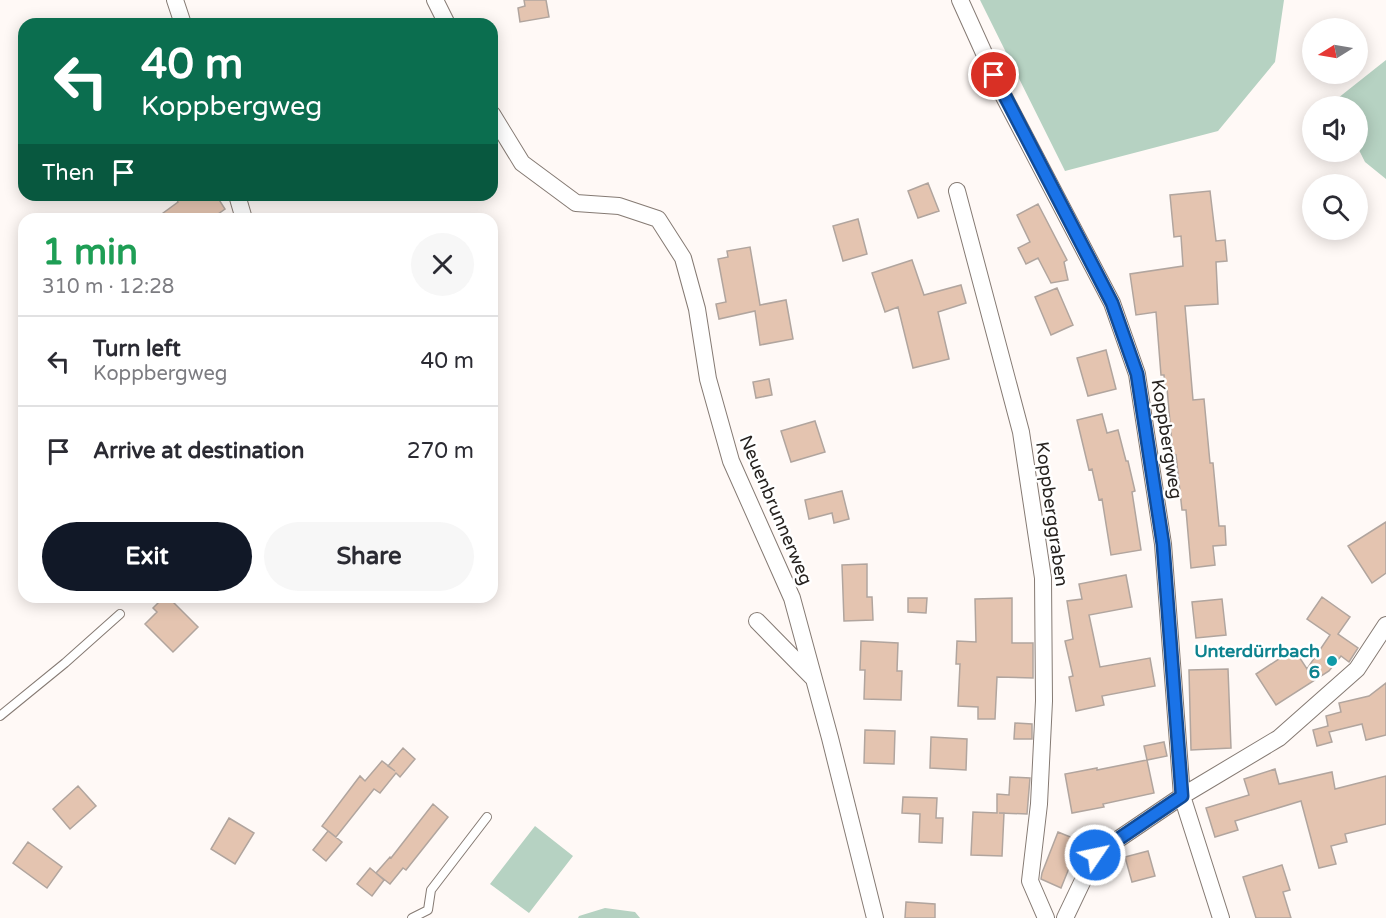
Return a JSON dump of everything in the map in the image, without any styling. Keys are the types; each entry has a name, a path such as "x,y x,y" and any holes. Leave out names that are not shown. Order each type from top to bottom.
{"street":[{"path":"175,0 181,18"},
{"path":"435,0 444,18"},
{"name":"Koppbergweg","path":"960,0 1002,93 1112,303 1137,374 1163,544 1182,796 1221,918"},
{"name":"Neuenbrunnerweg","path":"498,124 522,163 576,203 619,206 658,219 683,258 697,309 708,379 731,461 792,598 875,918"},
{"name":"Koppberggraben","path":"957,191 1021,432 1043,578 1044,701 1039,804 1030,881 1046,918"},
{"path":"757,621 814,679"},
{"path":"1065,918 1095,855 1182,796 1279,738 1357,669 1386,625"}],"lane":[{"path":"0,716 120,614"},
{"path":"412,918 429,914 431,890 487,817"}],"green space":[{"path":"980,0 1284,0 1275,62 1218,131 1065,171"},
{"path":"1386,60 1386,179 1365,162 1368,162 1368,96 1341,96 1356,84 1368,84 1368,74"},
{"path":"535,826 573,856 529,913 490,884"},
{"path":"605,908 635,912 640,918 578,918"}],"building":[{"path":"524,0 546,0 549,17 520,22 518,8 525,6"},
{"path":"928,183 939,211 918,218 908,191"},
{"path":"1210,191 1216,241 1225,240 1227,261 1216,262 1218,304 1185,306 1193,400 1204,399 1219,526 1225,526 1226,545 1213,546 1215,565 1191,568 1186,510 1182,510 1176,455 1173,456 1167,388 1165,389 1164,375 1161,375 1156,312 1136,315 1130,274 1183,266 1181,236 1174,237 1170,195"},
{"path":"220,201 225,209 219,213 163,213 178,202"},
{"path":"1038,204 1067,260 1064,262 1068,280 1051,283 1038,258 1026,264 1018,248 1030,242 1017,215"},
{"path":"858,219 867,254 843,261 833,226"},
{"path":"750,247 760,305 786,300 793,339 760,345 755,311 719,319 716,304 726,302 718,259 728,257 727,251"},
{"path":"912,260 924,295 961,285 966,303 938,312 949,359 913,368 898,307 885,312 872,273"},
{"path":"1057,288 1073,325 1051,335 1035,297"},
{"path":"1106,350 1116,389 1088,396 1077,358"},
{"path":"769,379 772,395 756,398 753,382"},
{"path":"1102,414 1107,433 1118,430 1126,461 1128,461 1135,491 1132,492 1141,550 1111,555 1102,499 1099,500 1092,469 1089,470 1077,420"},
{"path":"815,421 825,452 791,462 781,431"},
{"path":"842,491 849,519 834,523 832,513 809,519 805,500"},
{"path":"1386,522 1386,573 1372,583 1348,546"},
{"path":"867,564 867,597 872,597 873,620 844,621 842,565"},
{"path":"1126,575 1132,607 1089,615 1100,667 1150,658 1155,686 1102,696 1104,705 1076,711 1069,677 1073,676 1065,641 1073,639 1067,601 1082,599 1079,584"},
{"path":"1322,597 1350,617 1338,634 1358,648 1349,662 1341,656 1329,671 1276,705 1256,674 1294,649 1307,669 1330,635 1307,619"},
{"path":"908,598 927,598 926,613 908,612"},
{"path":"1012,598 1012,643 1033,643 1033,678 997,677 995,719 978,719 978,707 958,706 960,664 956,664 957,641 976,642 975,599"},
{"path":"1222,599 1226,635 1196,638 1192,602"},
{"path":"158,603 174,603 198,627 173,652 145,624 157,612 153,608"},
{"path":"861,641 898,643 897,671 902,671 901,700 864,699 865,670 860,670"},
{"path":"1228,669 1231,748 1191,750 1189,670"},
{"path":"1386,683 1386,735 1366,740 1362,724 1329,732 1332,742 1317,746 1313,730 1328,726 1326,716 1341,712 1339,703 1369,696"},
{"path":"1015,723 1032,724 1032,739 1014,739"},
{"path":"865,730 895,731 894,764 864,763"},
{"path":"931,737 967,739 966,770 930,768"},
{"path":"1164,742 1167,756 1147,760 1144,746"},
{"path":"403,748 415,759 400,777 396,773 380,793 374,789 336,837 322,826 360,776 365,781 382,761 388,766"},
{"path":"1147,760 1154,793 1072,813 1065,774"},
{"path":"1275,769 1279,784 1332,772 1335,789 1386,776 1386,824 1345,834 1347,842 1331,846 1336,864 1319,868 1301,801 1235,821 1238,830 1215,837 1206,808 1249,795 1244,779"},
{"path":"1010,777 1030,778 1027,814 1004,813 1002,856 971,855 973,812 997,813 997,794 1009,795"},
{"path":"78,786 96,806 70,829 53,809"},
{"path":"903,797 937,798 936,818 943,818 942,843 919,842 920,814 902,813"},
{"path":"433,804 448,817 406,870 403,868 390,884 376,873 391,858"},
{"path":"229,818 254,833 235,864 211,849"},
{"path":"328,831 342,842 326,861 313,850"},
{"path":"1058,832 1080,841 1061,888 1041,879"},
{"path":"28,842 62,867 47,888 13,863"},
{"path":"1148,851 1155,876 1132,882 1125,857"},
{"path":"1282,865 1290,890 1283,892 1291,918 1256,918 1243,877"},
{"path":"370,868 384,880 372,896 357,884"},
{"path":"906,902 935,904 935,918 905,918"}],"place":[{"name":"Unterdürrbach 6","path":"1332,661"}],"route":[{"path":"994,75 1112,303 1137,374 1163,544 1182,796 1095,855"}]}
